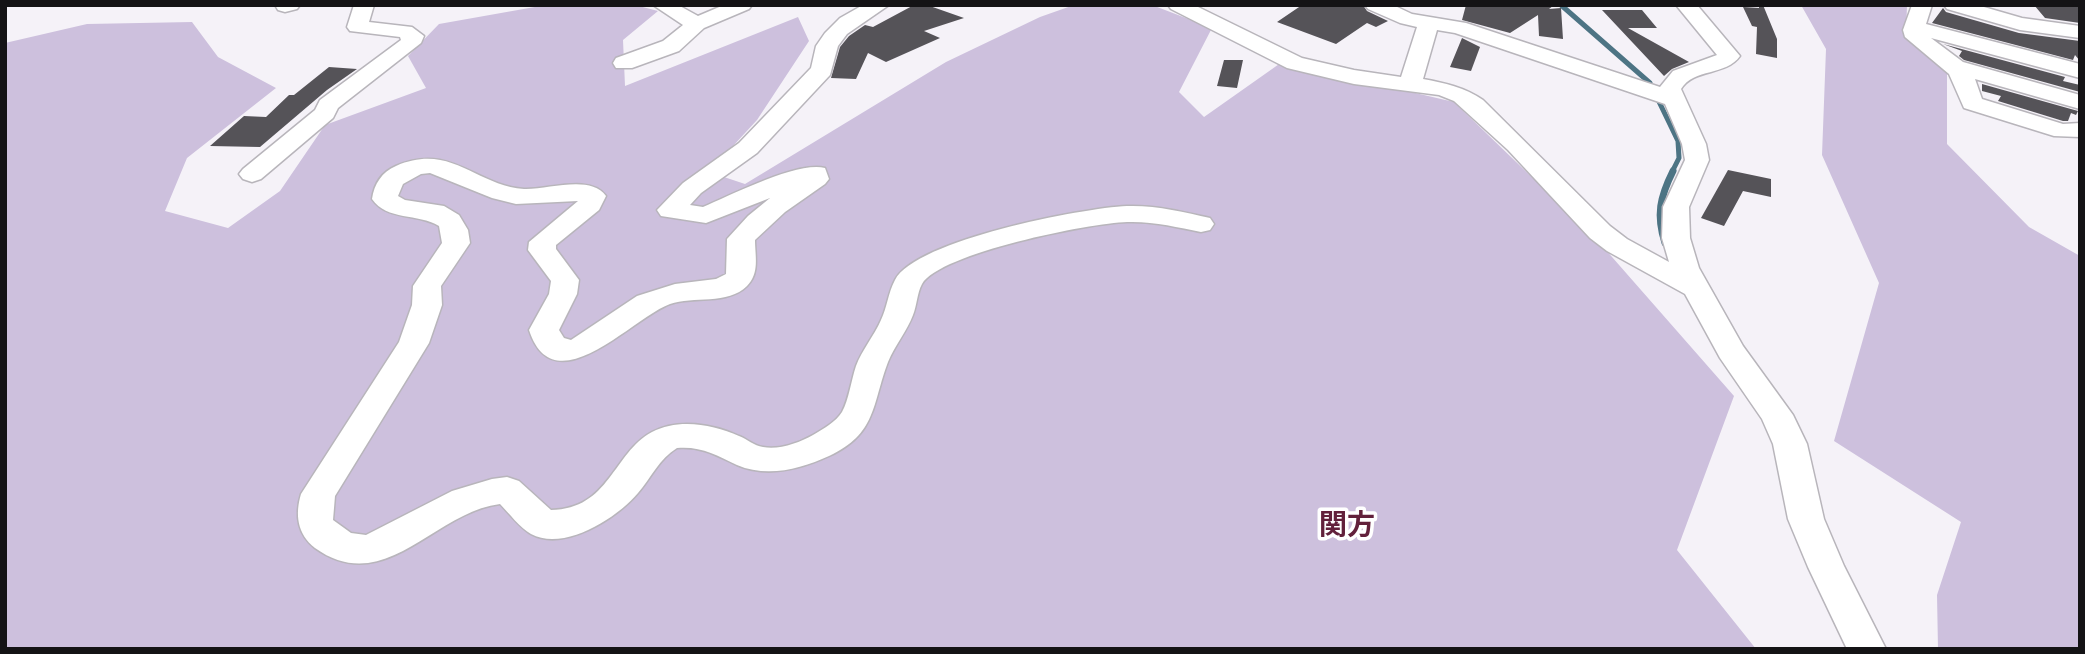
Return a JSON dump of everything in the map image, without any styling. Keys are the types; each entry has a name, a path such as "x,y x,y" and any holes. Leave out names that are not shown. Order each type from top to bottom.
{"street":[{"path":"252,174 325,113 328,105 411,43 413,36 405,31 357,27 364,5"},
{"path":"663,5 697,24"},
{"path":"624,63 671,46 697,24 742,5"},
{"path":"1178,5 1295,63 1318,70 1443,89 1462,96 1475,105 1600,232 1617,245 1696,288"},
{"path":"1376,5 1407,19 1459,27 1673,99"},
{"path":"1444,5 1451,11 1459,27"},
{"path":"1686,5 1729,56 1724,61 1685,73 1673,81 1670,89 1694,144 1697,160 1676,207 1675,238 1685,268 1731,351 1777,415 1790,444 1806,519 1867,649"},
{"path":"1922,5 1915,27 1916,37 1957,66 2080,102"},
{"path":"1954,5 2021,24 2080,32"},
{"path":"871,8 842,27 826,42 822,70 748,148 692,188 670,210 706,215 806,174 816,173 816,179 771,209 741,239 742,272 739,279 730,284 676,292 644,304 574,350 559,350 548,342 544,330 562,294 565,280 542,250 543,242 590,204 593,196 586,192 517,196 490,190 443,165 435,164 411,167 394,178 386,187 386,199 398,206 435,212 450,221 455,230 456,243 427,286 427,305 414,343 318,494 314,518 318,530 347,548 373,549 463,500 488,491 508,490 543,524 578,522 612,499 656,447 667,439 682,436 724,443 758,460 794,456 843,433 856,417 864,398 870,368 898,317 910,278 933,261 1000,238 1101,216 1161,215 1201,224"},
{"path":"1410,85 1429,22"},
{"path":"1915,27 2080,71"},
{"path":"1957,66 1967,82 1972,103 2062,131 2080,130"}],"shaded area":[{"path":"546,5 635,5 658,11 623,40 625,86 798,17 809,41 757,120 709,172 745,184 946,62 1040,17 1074,5 1152,5 1212,28 1179,92 1204,117 1282,62 1454,102 1598,241 1734,396 1677,550 1756,649 5,649 5,43 87,24 192,22 218,57 276,88 187,158 165,211 228,228 280,191 325,125 426,88 408,56 439,24"},
{"path":"1801,5 1907,5 1906,36 1947,68 1947,144 2029,227 2080,256 2080,649 1938,649 1937,595 1961,522 1834,441 1879,283 1822,155 1826,49"}],"building":[{"path":"914,5 927,5 964,18 924,31 940,38 886,62 868,53 856,79 831,78 840,47 849,36 865,25 873,27"},
{"path":"1302,5 1363,5 1367,11 1388,21 1376,27 1367,23 1336,44 1277,22"},
{"path":"1466,5 1554,5 1549,9 1561,8 1563,39 1539,36 1538,15 1510,33 1462,20"},
{"path":"1759,5 1763,5 1777,39 1777,58 1756,54 1757,27 1752,26 1743,7 1759,8"},
{"path":"2034,5 2080,7 2080,23 2045,18"},
{"path":"1943,8 1946,12 2019,33 2080,41 2080,61 2075,55 2073,60 1932,23"},
{"path":"1602,10 1642,10 1657,28 1628,28 1689,62 1672,69 1664,76"},
{"path":"1462,38 1480,47 1471,71 1450,67"},
{"path":"1943,44 2065,77 2063,81 2080,85 2080,92 1964,60 1959,56 1962,51"},
{"path":"1224,60 1243,60 1237,88 1217,86"},
{"path":"329,67 357,69 327,90 260,147 210,146 244,116 266,117 289,95 294,95"},
{"path":"1982,84 2078,111 2076,115 2071,113 2068,121 2063,121 1998,101 2001,96 1982,91"},
{"path":"1728,170 1771,179 1771,197 1743,191 1724,226 1701,218"}],"waterway":[{"path":"1561,5 1650,83 1678,141 1679,158 1672,172"},
{"path":"1665,243 1660,215 1665,189 1673,171"}],"district":[{"name":"関方","path":"1347,526"}]}
